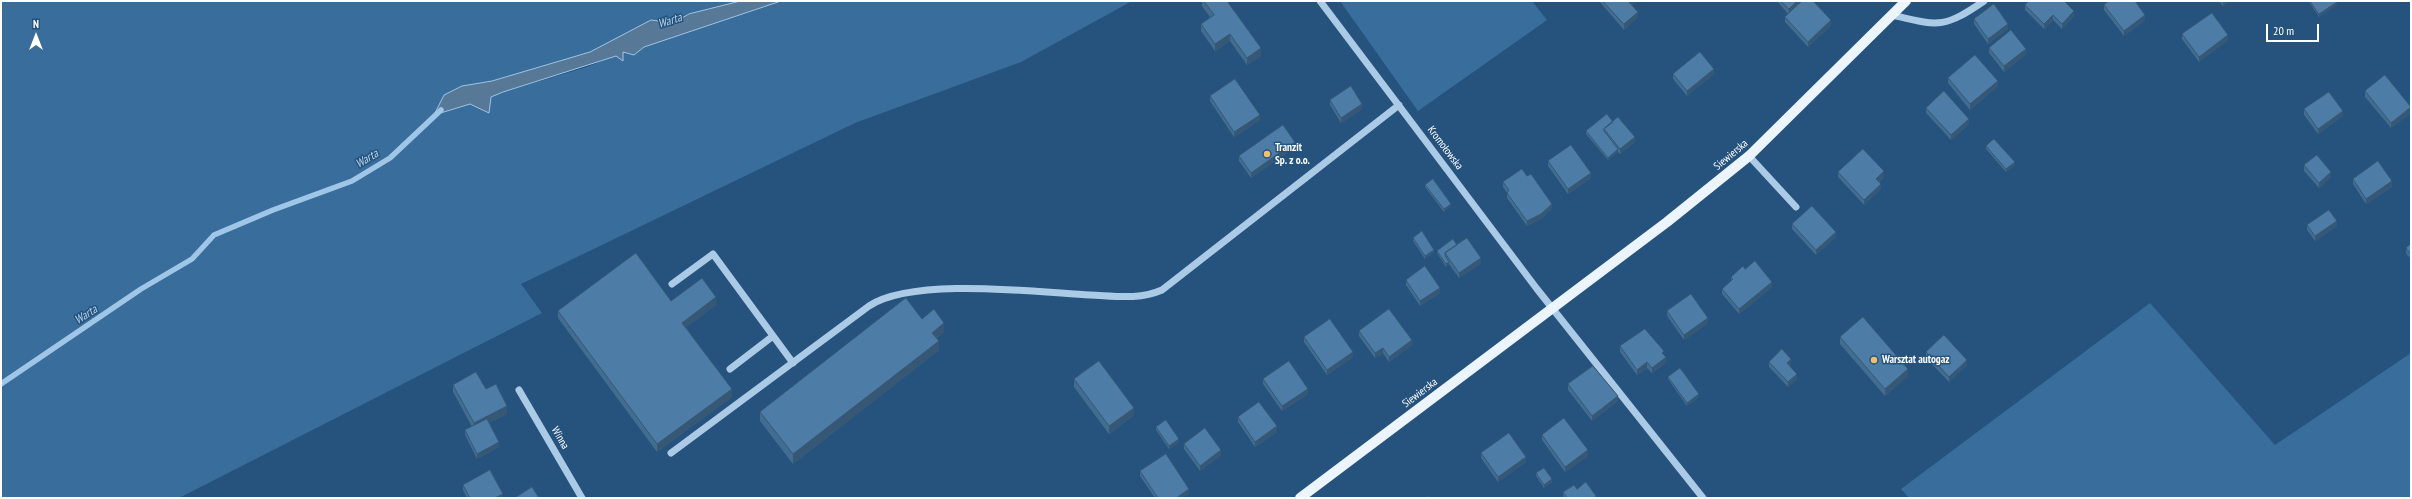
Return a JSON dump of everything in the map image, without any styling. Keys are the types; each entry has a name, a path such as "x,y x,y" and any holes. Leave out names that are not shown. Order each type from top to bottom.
{"main road":[{"name":"Siewierska","path":"1300,498 1667,222 1749,156 1906,1"}],"street":[{"name":"Kromołowska","path":"1320,1 1537,288 1554,308"},
{"path":"1892,15 1942,24 1952,22 1984,1"},
{"path":"671,453 878,300 905,292 984,290 1127,296 1154,293 1162,290 1399,105"},
{"path":"1749,156 1796,207"},
{"path":"672,284 713,254 793,363"},
{"path":"1554,308 1703,498"},
{"path":"730,368 773,336"},
{"name":"Winna","path":"519,390 582,498"}],"shaded area":[{"path":"1,1 741,1 689,14 673,23 651,20 590,52 492,81 462,86 444,95 435,114 470,104 489,113 491,97 503,92 587,67 623,52 634,55 644,47 781,1 1132,1 1021,62 855,123 521,284 542,313 179,498 1,498"},
{"path":"741,1 781,1 644,47 634,55 623,52 623,61 616,56 503,92 491,97 489,113 470,104 434,115 444,95 462,86 492,81 590,52 651,20 673,23 689,14"},
{"path":"1340,1 1532,1 1547,20 1418,111"},
{"path":"2150,303 2275,445 2411,353 2411,498 1909,498 1901,489"}],"building":[{"path":"1204,1 1227,1 1261,48 1247,58 1230,34 1215,44 1201,24 1214,15"},
{"path":"1603,1 1631,1 1629,2 1638,12 1624,24"},
{"path":"1781,1 1797,1 1789,9"},
{"path":"1802,1 1813,1 1831,20 1808,42 1785,17"},
{"path":"2029,1 2064,1 2074,11 2062,24 2053,15 2044,24 2025,5"},
{"path":"2109,1 2135,1 2145,15 2124,31 2104,5"},
{"path":"2310,1 2337,1 2337,2 2319,14"},
{"path":"1994,4 2008,24 1988,39 1974,19"},
{"path":"2212,13 2228,35 2199,57 2182,34"},
{"path":"2011,30 2026,49 2004,66 1989,48"},
{"path":"1700,52 1714,69 1687,91 1673,74"},
{"path":"1975,55 1998,81 1970,104 1948,78"},
{"path":"2385,75 2411,107 2391,123 2365,91"},
{"path":"1235,79 1260,115 1234,132 1210,96"},
{"path":"1351,86 1362,104 1341,118 1330,100"},
{"path":"1944,91 1969,119 1951,135 1926,108"},
{"path":"2329,92 2343,111 2318,129 2304,109"},
{"path":"1607,114 1613,122 1604,129 1604,131 1618,149 1608,158 1586,131"},
{"path":"1618,117 1635,137 1620,149 1604,129"},
{"name":"Tranzit Sp. z o.o.","path":"1283,125 1295,142 1251,173 1239,156"},
{"path":"1994,139 2015,162 2006,169 1986,146"},
{"path":"1571,145 1591,173 1568,189 1548,161"},
{"path":"1863,149 1884,171 1876,179 1881,184 1864,200 1838,172"},
{"path":"2317,155 2331,172 2319,183 2304,165"},
{"path":"2378,161 2392,181 2366,199 2353,179"},
{"path":"1522,169 1527,176 1531,174 1552,204 1541,214 1527,221 1507,193 1509,190 1503,182"},
{"path":"1433,179 1451,204 1444,209 1425,185"},
{"path":"1812,206 1836,232 1816,250 1792,224"},
{"path":"2329,210 2337,221 2315,236 2307,225"},
{"path":"1422,231 1434,250 1425,256 1413,238"},
{"path":"1467,238 1481,258 1459,273 1445,253"},
{"path":"1453,239 1457,245 1445,253 1445,256 1449,262 1446,264 1437,251"},
{"path":"2411,244 2411,254 2406,248"},
{"path":"636,253 671,301 702,278 716,297 682,323 732,389 657,444 558,311"},
{"path":"1755,261 1772,282 1739,309 1722,289 1733,279 1731,277 1743,266 1745,269"},
{"path":"1425,266 1440,288 1420,301 1406,280"},
{"path":"1691,294 1708,318 1684,335 1667,311"},
{"path":"906,298 922,319 934,309 944,323 932,333 939,341 793,454 760,412"},
{"path":"1389,309 1412,340 1389,357 1383,348 1375,353 1359,331"},
{"name":"Warsztat autogaz","path":"1863,317 1908,369 1885,389 1840,337"},
{"path":"1330,319 1353,352 1327,370 1304,337"},
{"path":"1645,329 1664,351 1662,353 1666,357 1652,368 1647,362 1637,370 1620,346"},
{"path":"1944,335 1967,360 1949,377 1926,352"},
{"path":"1782,349 1791,359 1787,363 1797,374 1788,382 1769,362"},
{"path":"1099,361 1134,408 1109,426 1074,379"},
{"path":"1289,361 1308,389 1282,406 1263,379"},
{"path":"1593,366 1618,396 1592,416 1568,384"},
{"path":"1680,368 1699,394 1687,403 1668,377"},
{"path":"476,372 486,389 496,384 507,406 474,423 453,385"},
{"path":"1259,402 1277,426 1255,442 1238,417"},
{"path":"1564,418 1588,450 1565,467 1542,435"},
{"path":"487,419 499,442 477,454 465,430"},
{"path":"1166,420 1179,439 1169,446 1156,427"},
{"path":"1205,428 1221,450 1200,466 1184,444"},
{"path":"1509,433 1526,457 1498,477 1481,453"},
{"path":"1166,454 1189,489 1176,498 1158,498 1140,471"},
{"path":"1544,468 1552,479 1544,485 1536,473"},
{"path":"490,470 503,494 495,498 470,498 463,485"},
{"path":"1586,482 1596,496 1594,498 1567,498 1563,492 1574,485 1577,489"},
{"path":"532,487 539,498 515,498"}],"waterway":[{"name":"Warta","path":"1,384 141,289 192,259 214,235 273,210 352,181 390,158 441,110"}],"place":[{"name":"Tranzit Sp. z o.o.","path":"1267,154"},
{"name":"Warsztat autogaz","path":"1874,360"}]}
